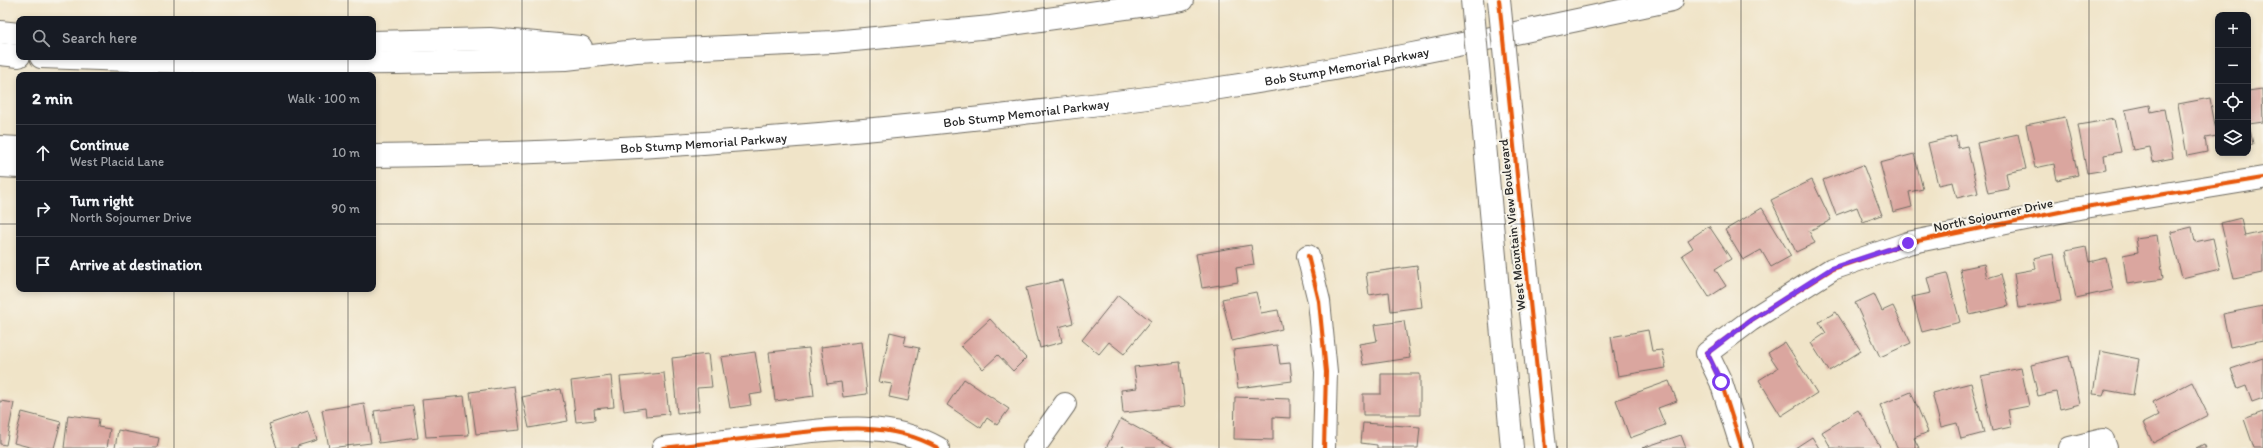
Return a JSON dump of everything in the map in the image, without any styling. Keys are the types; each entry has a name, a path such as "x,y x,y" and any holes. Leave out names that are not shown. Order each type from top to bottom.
{"main road":[{"path":"129,60 246,64 396,63 566,59 636,51 834,42 991,27 1182,0"},
{"name":"West Mountain View Boulevard","path":"1472,0 1512,448"},
{"name":"West Mountain View Boulevard","path":"1499,0 1545,448"},
{"name":"Bob Stump Memorial Parkway","path":"376,156 454,155 761,139 906,126 1061,108 1229,86 1420,52 1672,0"},
{"path":"0,32 16,34"},
{"path":"376,42 490,39 636,51"},
{"path":"0,54 16,56"},
{"path":"0,147 16,148"},
{"path":"0,166 16,167"},
{"name":"North Sojourner Drive","path":"1742,448 1721,382 1707,353 1751,320 1832,268 1908,243 2078,208 2263,178"},
{"path":"1308,256 1319,301 1326,372 1324,448"},
{"path":"1034,448 1065,404"},
{"path":"662,448 703,446 859,427 900,432 923,439 938,448"},
{"path":"2070,448 2104,444"}],"building":[{"path":"2262,89 2263,122 2251,124 2251,91"},
{"path":"2210,98 2215,125 2215,136 2205,138 2207,152 2187,156 2178,104"},
{"path":"2150,105 2151,112 2164,109 2173,158 2153,162 2150,147 2133,150 2125,110"},
{"path":"2065,117 2078,175 2057,180 2054,164 2035,168 2026,125"},
{"path":"2114,119 2121,152 2104,155 2106,170 2087,173 2078,125"},
{"path":"2018,134 2026,169 2006,173 2009,189 1988,193 1977,143"},
{"path":"2251,134 2253,144 2251,144"},
{"path":"1956,136 1958,148 1967,146 1978,193 1957,198 1953,182 1938,185 1928,143"},
{"path":"1914,154 1923,189 1909,192 1912,207 1893,212 1880,163"},
{"path":"1863,165 1882,215 1863,222 1857,207 1836,215 1823,180"},
{"path":"1812,180 1831,220 1809,231 1815,243 1796,252 1771,200"},
{"path":"1762,208 1791,256 1771,267 1761,250 1743,260 1725,230"},
{"path":"2241,218 2245,236 2263,232 2263,273 2234,279 2221,223"},
{"path":"1709,226 1731,259 1715,269 1726,286 1709,297 1682,255 1693,248 1688,240"},
{"path":"2192,227 2195,242 2213,238 2220,269 2182,278 2171,232"},
{"path":"2157,235 2163,279 2127,284 2123,255 2138,252 2136,238"},
{"path":"1251,245 1254,265 1236,268 1238,282 1202,288 1196,254"},
{"path":"2086,247 2089,262 2106,258 2113,290 2076,298 2066,251"},
{"path":"2053,254 2061,301 2019,308 2014,273 2036,269 2034,258"},
{"path":"1984,264 1987,278 2001,274 2009,306 1970,315 1960,269"},
{"path":"1417,266 1422,307 1391,311 1389,292 1369,295 1366,273"},
{"path":"1947,273 1960,322 1922,332 1912,297 1931,293 1927,278"},
{"path":"1062,280 1073,323 1059,327 1062,342 1040,348 1026,288"},
{"path":"1256,292 1261,313 1278,310 1282,329 1232,341 1222,299"},
{"path":"1874,294 1882,311 1893,306 1911,343 1880,357 1855,303"},
{"path":"1118,295 1151,321 1124,354 1109,342 1099,354 1082,340"},
{"path":"2263,306 2263,340 2230,347 2223,314"},
{"path":"1836,312 1861,351 1829,371 1811,343 1826,333 1819,322"},
{"path":"990,319 1026,358 1013,371 998,355 983,369 961,346"},
{"path":"1404,321 1410,358 1363,365 1359,344 1377,341 1374,325"},
{"path":"1648,330 1652,351 1662,350 1666,368 1618,376 1611,337"},
{"path":"890,332 906,336 904,345 919,348 908,401 889,397 892,384 879,382"},
{"path":"861,342 867,394 843,397 841,382 827,384 821,347"},
{"path":"1785,342 1817,393 1781,416 1759,380 1778,368 1768,353"},
{"path":"1277,345 1280,364 1290,363 1292,381 1238,388 1233,350"},
{"path":"809,348 814,396 775,401 769,352"},
{"path":"2100,351 2139,359 2133,395 2105,390 2103,395 2093,394"},
{"path":"755,352 762,393 749,395 751,405 730,408 721,357"},
{"path":"708,354 712,387 697,388 699,411 677,413 672,358"},
{"path":"2069,356 2080,404 2060,409 2056,392 2038,396 2031,365"},
{"path":"2263,358 2263,398 2252,402 2246,386 2238,389 2231,369"},
{"path":"1180,362 1185,406 1123,413 1121,390 1137,388 1134,367"},
{"path":"2021,368 2029,406 2008,410 2011,427 1992,431 1981,376"},
{"path":"664,373 669,414 646,416 645,408 624,411 620,377"},
{"path":"1381,374 1420,374 1420,415 1363,415 1363,394 1381,394"},
{"path":"611,376 614,407 594,409 595,420 576,422 571,381"},
{"path":"964,379 1009,409 997,425 987,418 981,428 947,405"},
{"path":"1669,381 1677,401 1658,408 1665,425 1630,438 1616,400"},
{"path":"2192,382 2208,415 2153,443 2143,423 2159,415 2153,402"},
{"path":"1971,383 1984,433 1961,439 1957,423 1941,427 1932,393"},
{"path":"514,386 520,430 476,434 470,392"},
{"path":"561,389 568,421 529,428 522,397"},
{"path":"1911,392 1928,432 1914,438 1919,448 1897,448 1880,405"},
{"path":"464,396 469,435 426,437 422,400"},
{"path":"1235,397 1290,399 1290,418 1273,417 1273,440 1234,439"},
{"path":"0,401 14,403 6,445 0,444"},
{"path":"364,403 371,443 329,448 322,410"},
{"path":"413,406 418,438 379,443 374,411"},
{"path":"1858,410 1881,448 1831,448 1822,432"},
{"path":"308,411 317,440 297,446 298,448 277,448 269,424"},
{"path":"22,412 61,422 54,448 33,448 14,443"},
{"path":"2263,412 2263,448 2254,448 2244,419"},
{"path":"68,415 99,419 98,427 110,429 107,448 64,448"},
{"path":"1121,419 1174,448 1127,448 1123,446 1121,448 1106,448"},
{"path":"1363,423 1420,427 1418,448 1377,448 1377,445 1361,443"},
{"path":"118,430 159,438 157,448 115,448"},
{"path":"1681,435 1686,448 1642,448"},
{"path":"1812,437 1819,448 1795,448"},
{"path":"2204,444 2206,448 2196,448"}],"cycle path":[{"path":"1499,0 1545,448"},
{"path":"1742,448 1721,382 1707,353 1751,320 1832,269 1908,243 2079,208 2263,178"},
{"path":"1308,256 1319,301 1326,372 1324,448"},
{"path":"663,448 812,431 855,428 876,429 898,433 918,439 938,448"}],"route":[{"path":"1721,382 1707,353 1751,320 1832,268 1908,243"}]}
